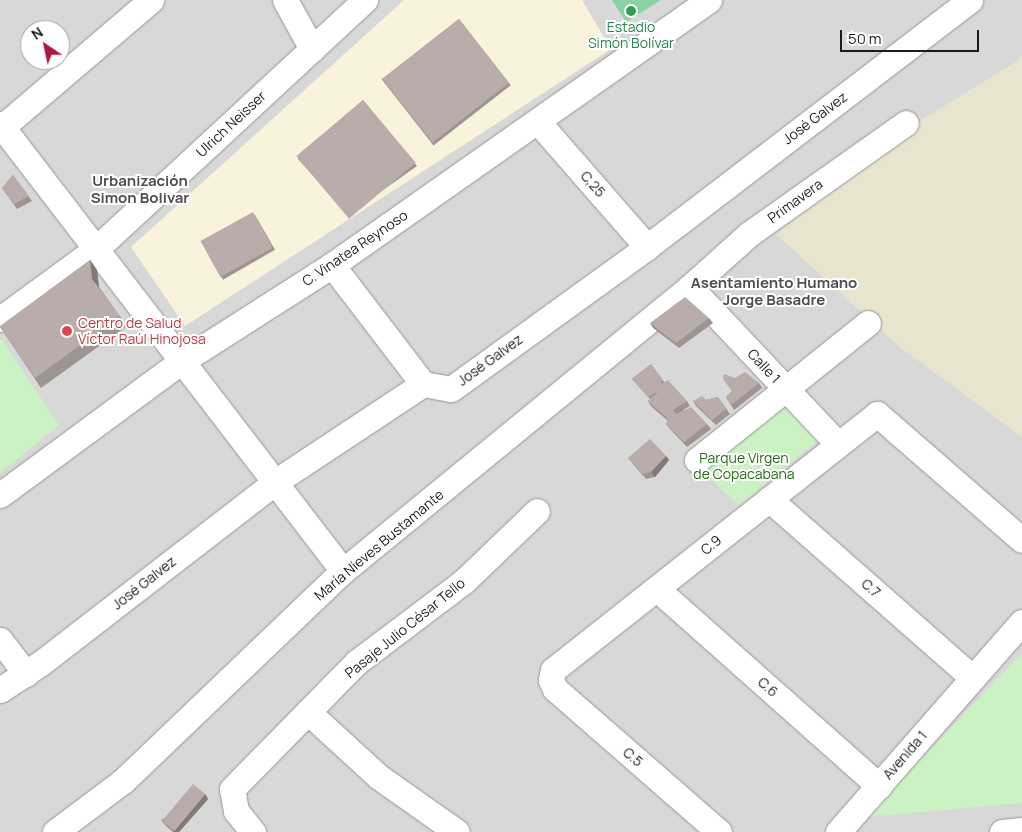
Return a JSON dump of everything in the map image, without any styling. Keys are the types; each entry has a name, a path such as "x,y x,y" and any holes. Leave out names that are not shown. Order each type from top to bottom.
{"street":[{"path":"151,0 1,127 343,571"},
{"path":"285,0 312,49"},
{"name":"Ulrich Neisser","path":"0,319 96,249 365,0"},
{"name":"C. Vinatea Reynoso","path":"0,495 182,361 332,265 709,0"},
{"name":"José Galvez","path":"0,690 26,674 275,482 423,384 450,389 647,247 970,0"},
{"name":"C,25","path":"538,122 647,247"},
{"name":"Primavera","path":"690,287 749,234 906,123"},
{"path":"332,265 423,384"},
{"name":"Calle 1","path":"690,287 838,444"},
{"name":"María Nieves Bustamante","path":"55,832 123,781 343,571 690,287"},
{"path":"697,460 868,323"},
{"name":"C.9","path":"551,680 553,670 877,414 1022,540"},
{"name":"C.7","path":"769,499 973,678"},
{"name":"Pasaje Julio César Tello","path":"253,832 236,811 232,789 357,662 464,581 537,511"},
{"name":"C.6","path":"657,589 879,786"},
{"name":"Avenida 1","path":"838,832 1022,622"},
{"path":"0,640 26,674"},
{"name":"C.5","path":"551,680 554,689 719,832"},
{"path":"308,712 378,777 457,832"},
{"path":"1002,832 1022,830"}],"shaded area":[{"path":"0,0 1022,0 1022,55 1016,62 902,132 776,234 900,347 1022,437 1022,832 0,832"},
{"path":"404,0 582,0 611,49 185,326 131,247"},
{"path":"1022,55 1022,437 900,347 776,234 902,132 1016,62"}],"green space":[{"name":"Estadio Simón Bolívar","path":"612,0 661,0 626,22"},
{"path":"0,339 59,425 0,473"},
{"name":"Parque Virgen de Copacabana","path":"783,403 819,440 739,505 698,468"},
{"path":"1022,653 1022,803 866,817"}],"building":[{"path":"459,19 509,83 432,143 383,79"},
{"path":"363,100 416,163 349,219 296,156"},
{"path":"13,175 29,196 14,204 2,188"},
{"path":"253,212 273,248 220,277 201,241"},
{"name":"Centro de Salud Víctor Raúl Hinojosa","path":"90,260 92,279 120,316 35,378 0,326"},
{"path":"685,297 709,318 676,343 650,323"},
{"path":"651,364 662,379 661,384 668,380 687,401 673,410 676,414 691,407 707,424 684,442 666,424 668,419 648,401 659,391 648,397 632,379"},
{"path":"745,372 759,383 731,405 726,397 732,391 723,379 724,374 735,378"},
{"path":"702,396 706,400 718,397 726,409 712,420 693,401"},
{"path":"650,439 666,456 651,472 643,474 628,458"},
{"path":"193,784 205,794 174,831 162,821"}],"place":[{"name":"Estadio Simón Bolívar","path":"631,11"},
{"name":"Centro de Salud Víctor Raúl Hinojosa","path":"67,331"}],"district":[{"name":"Urbanización Simon Bolivar","path":"140,188"},
{"name":"Asentamiento Humano Jorge Basadre","path":"774,290"}]}
